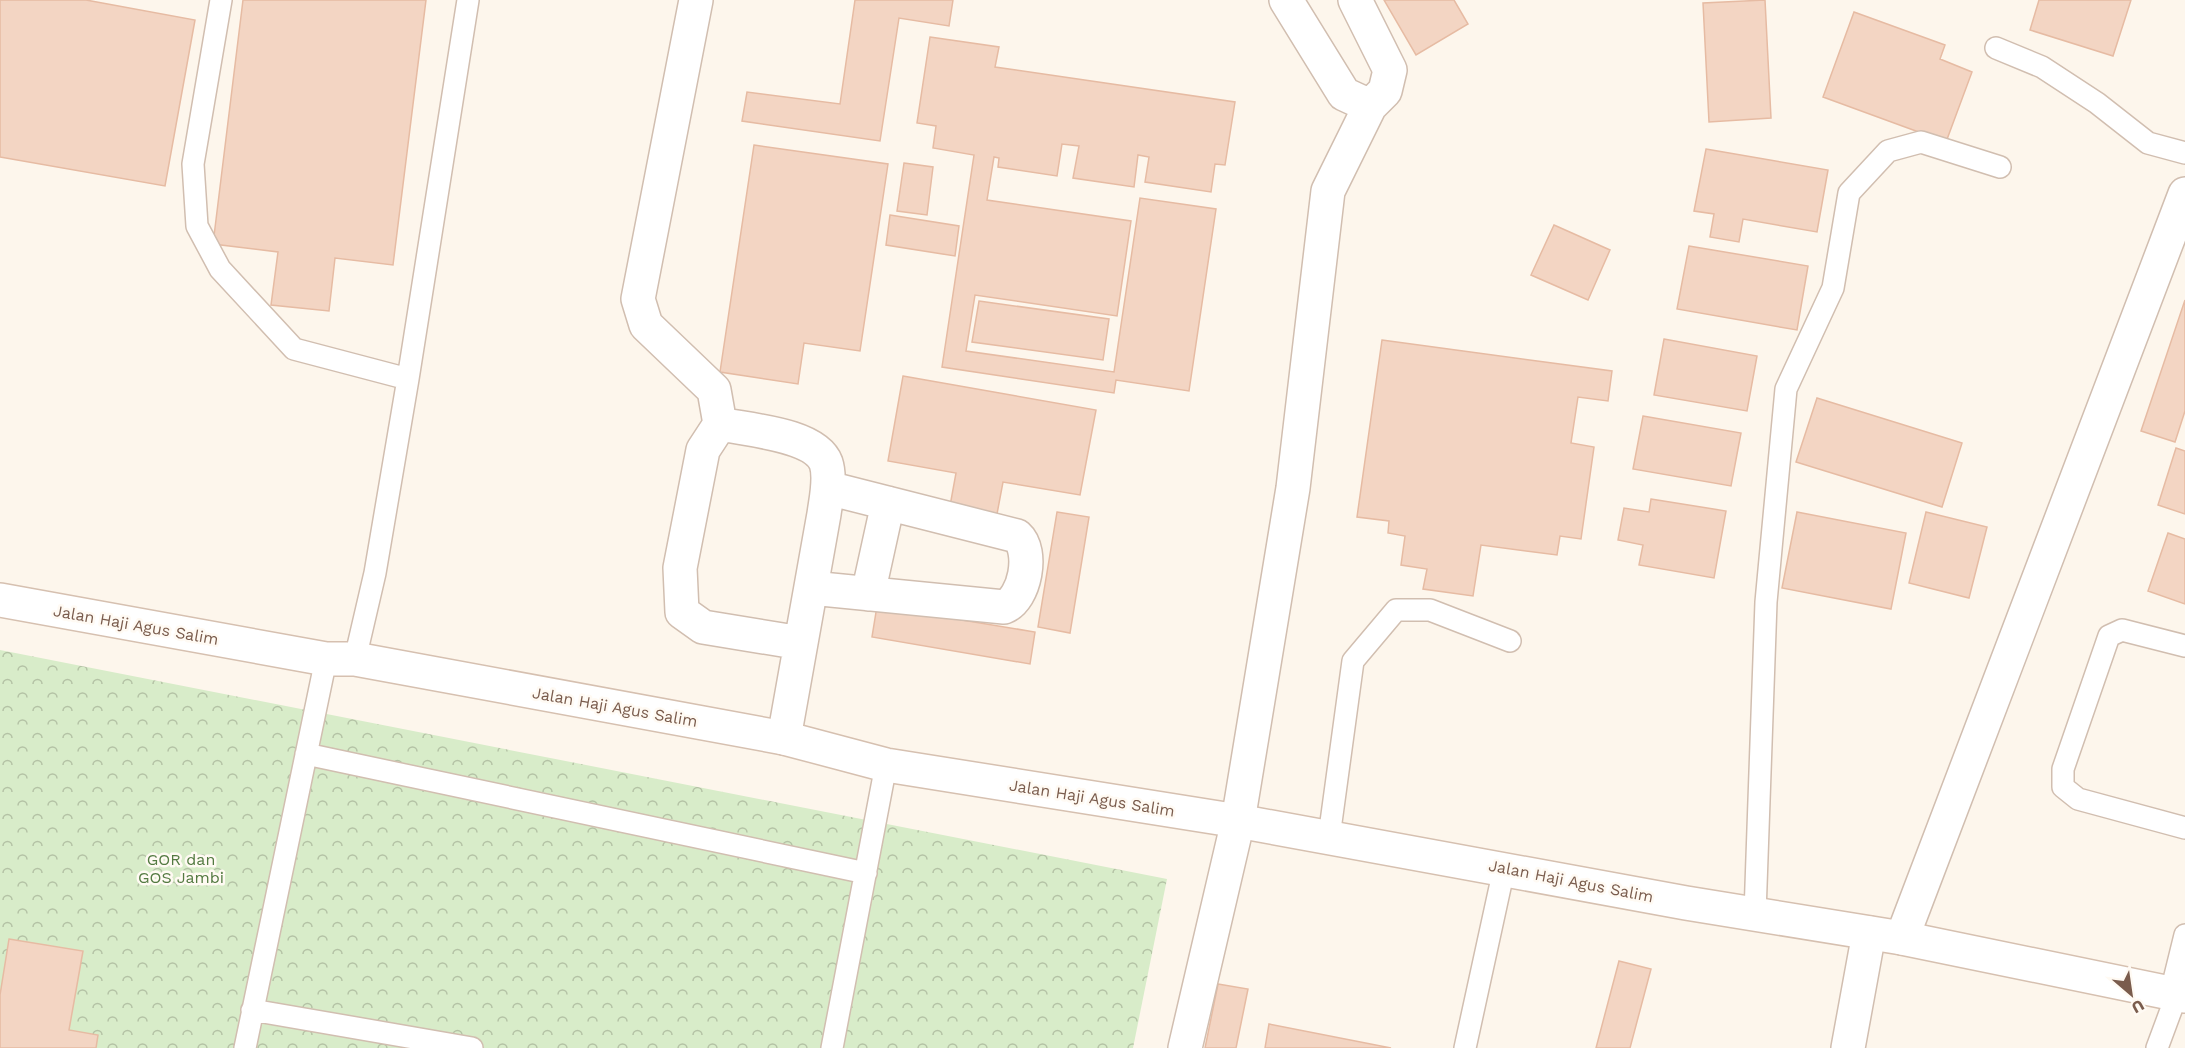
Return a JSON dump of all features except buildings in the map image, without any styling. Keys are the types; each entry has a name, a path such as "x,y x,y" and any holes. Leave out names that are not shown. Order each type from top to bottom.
{"street":[{"path":"696,0 638,298 646,325 714,390 720,424 703,450 680,568 682,612 703,627 801,643"},
{"path":"1286,0 1344,94 1370,106"},
{"path":"1185,1048 1238,821 1293,488 1328,191 1370,106 1385,91 1390,70 1355,0"},
{"path":"1902,938 2185,194"},
{"path":"720,424 803,441 818,450 826,464 828,488 783,738"},
{"path":"811,588 1004,607 1012,604 1019,596 1027,553 1024,543 1017,536 828,488"},
{"path":"868,594 888,503"},
{"name":"Jalan Haji Agus Salim","path":"0,600 783,738 886,765 1238,821 1755,914 1902,938 2178,994"},
{"path":"1848,1048 1869,933"}],"lane":[{"path":"221,0 193,164 197,226 220,269 294,348 408,380"},
{"path":"245,1048 306,754 375,573 468,0"},
{"path":"1996,48 2042,68 2097,104 2148,143 2185,153"},
{"path":"1755,914 1766,602 1786,388 1833,288 1849,193 1888,151 1921,142 2000,167"},
{"path":"1329,837 1353,661 1396,610 1430,610 1510,641"},
{"path":"2185,646 2122,630 2109,636 2063,769 2063,787 2078,799 2185,828"},
{"path":"306,754 866,873"},
{"path":"832,1048 886,765"},
{"path":"1465,1048 1504,868"},
{"path":"2157,1048 2178,994 2185,935"},
{"path":"252,1010 472,1048"}],"green space":[{"name":"GOR dan GOS Jambi","path":"0,650 1167,879 1133,1048 0,1048"}]}
